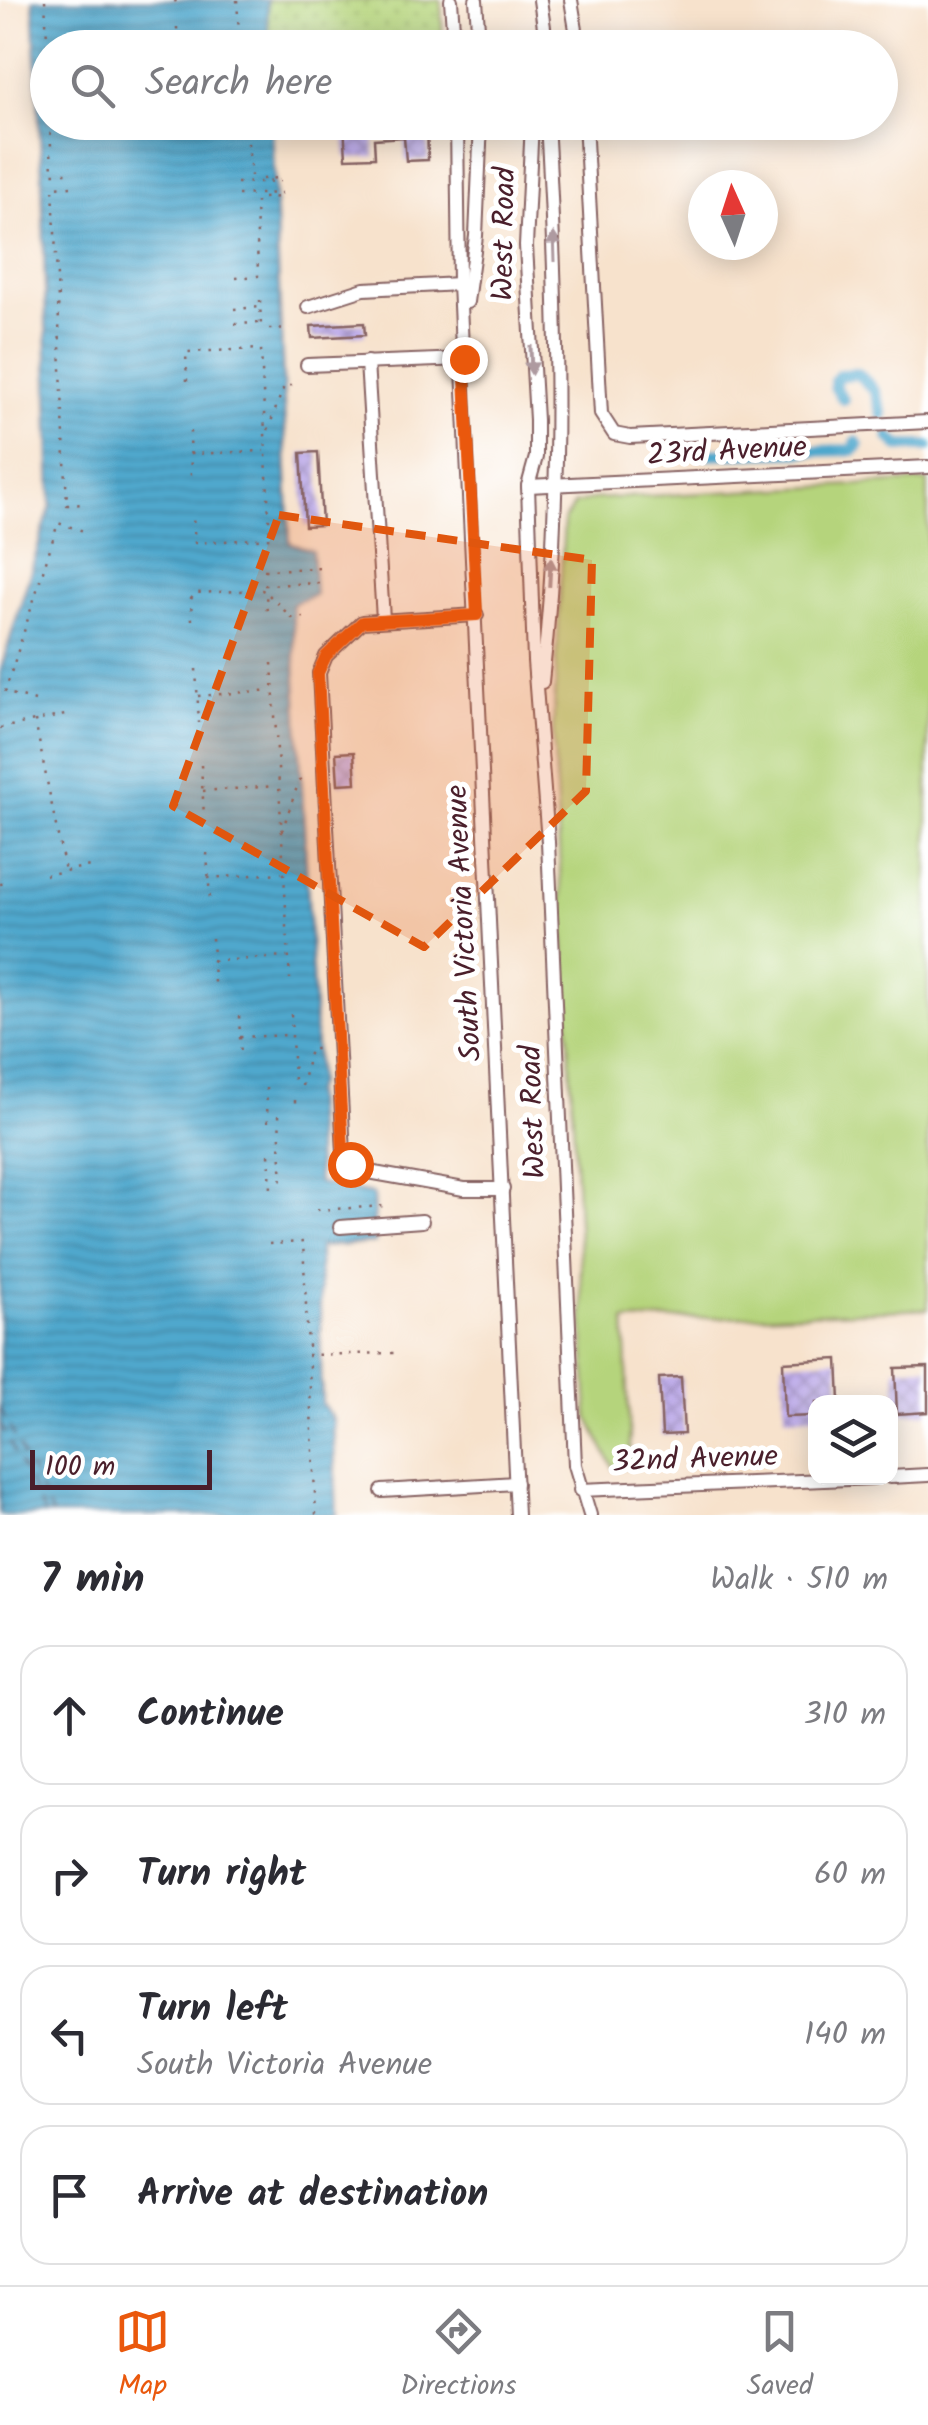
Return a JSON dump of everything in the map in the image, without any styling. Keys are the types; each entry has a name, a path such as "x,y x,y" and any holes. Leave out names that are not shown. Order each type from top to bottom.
{"street":[{"path":"452,0 453,30"},
{"path":"476,0 477,30"},
{"path":"540,0 544,30"},
{"path":"571,0 576,30"},
{"name":"South Victoria Avenue","path":"457,140 459,284 517,1515"},
{"name":"South Victoria Avenue","path":"463,330 476,236 481,140"},
{"name":"West Road","path":"531,140 526,246 536,438 536,457 528,486 534,662 540,704 575,1466 590,1515"},
{"name":"West Road","path":"540,704 558,416 548,140"},
{"path":"585,140 600,414 608,430 630,437 928,422"},
{"path":"308,307 364,289 459,284"},
{"path":"307,365 464,359"},
{"path":"366,362 384,619"},
{"name":"23rd Avenue","path":"528,486 928,467"},
{"path":"554,506 581,484"},
{"path":"477,615 384,619 358,625 326,656 318,673 343,1151 350,1164 363,1171 464,1189 503,1189"},
{"path":"340,1227 422,1221"},
{"path":"898,1477 928,1475"},
{"name":"32nd Avenue","path":"580,1490 808,1481"},
{"path":"382,1491 516,1483"}],"path":[{"path":"45,0 46,30"},
{"path":"237,0 239,30"},
{"path":"51,140 52,174 68,173"},
{"path":"248,140 251,176"},
{"path":"237,183 280,180 262,179"},
{"path":"70,186 53,187 67,505 86,504"},
{"path":"238,195 282,195 263,198"},
{"path":"236,278 258,276 256,202"},
{"path":"235,324 261,324 260,300"},
{"path":"234,308 260,307"},
{"path":"270,329 290,328"},
{"path":"188,381 186,352 261,350 270,538 194,543 193,518"},
{"path":"268,430 284,386 293,386"},
{"path":"190,431 192,478"},
{"path":"190,454 266,450"},
{"path":"35,701 5,692 58,523 86,532"},
{"path":"264,570 320,568"},
{"path":"264,586 320,583"},
{"path":"266,592 268,618"},
{"path":"192,620 191,598 195,594 266,592 290,616 303,618"},
{"path":"272,662 290,978"},
{"path":"196,668 199,723"},
{"path":"198,696 273,690"},
{"path":"0,728 65,714"},
{"path":"35,721 65,871"},
{"path":"201,765 204,816"},
{"path":"282,832 299,781 309,780"},
{"path":"202,791 279,786"},
{"path":"207,854 210,900"},
{"path":"44,875 96,864"},
{"path":"208,878 284,873"},
{"path":"0,884 8,882"},
{"path":"212,938 214,982"},
{"path":"213,961 288,957"},
{"path":"290,1014 294,1081"},
{"path":"239,1016 241,1057"},
{"path":"240,1037 292,1035"},
{"path":"302,1086 310,1050 321,1049"},
{"path":"266,1088 268,1124"},
{"path":"267,1107 278,1106"},
{"path":"279,1115 282,1188"},
{"path":"270,1154 271,1189"},
{"path":"270,1172 282,1171"},
{"path":"317,1210 384,1206"},
{"path":"269,1244 303,1242 316,1515"},
{"path":"306,1355 395,1353"}],"highlighted area":[{"path":"279,515 592,560 586,791 424,947 173,806"}],"green space":[{"path":"267,0 441,0 442,30 268,30"},
{"path":"928,481 928,1309 625,1321 631,1467 614,1469 588,1417 553,730 564,520 575,504 593,499"}],"water":[{"path":"33,0 267,0 268,30 35,30"},
{"path":"40,140 273,140 290,543 312,551 315,595 292,604 318,1082 313,1092 318,1183 373,1194 375,1243 319,1247 322,1403 333,1420 337,1515 0,1515 0,672 51,505"}],"building":[{"path":"345,140 374,140 375,157 346,158"},
{"path":"404,140 427,140 428,160 406,161"},
{"path":"364,323 365,335 312,338 311,326"},
{"path":"318,452 322,525 305,526 301,453"},
{"path":"354,752 356,783 338,784 336,753"},
{"path":"838,1359 840,1395 808,1395 808,1416 785,1417 783,1362"},
{"path":"928,1367 928,1412 898,1414 895,1368"},
{"path":"681,1377 684,1434 662,1435 659,1378"}],"waterway":[{"path":"843,399 835,381 840,375 858,374 875,391 882,414"},
{"path":"889,437 899,446 928,446"},
{"path":"697,454 853,450 858,446 856,442"}],"ferry route":[{"path":"0,1407 52,1515"},
{"path":"0,1423 45,1515"}],"route":[{"path":"350,1164 343,1148 318,673 326,656 362,622 477,615 464,359"}]}
